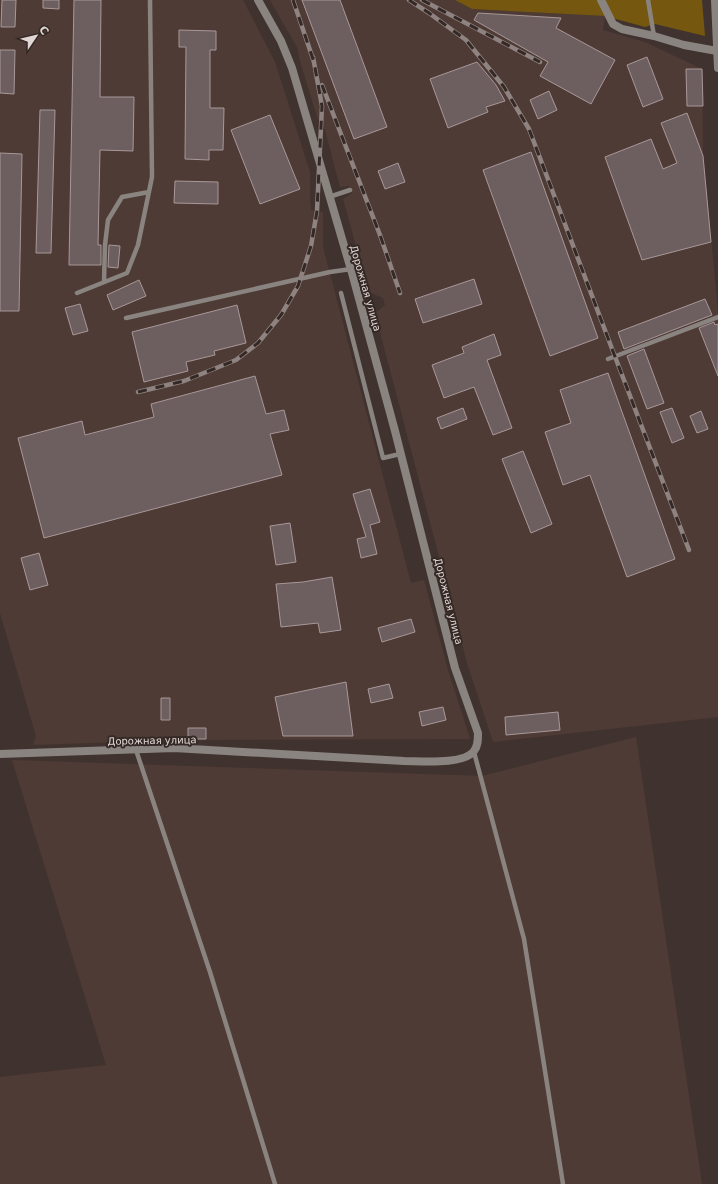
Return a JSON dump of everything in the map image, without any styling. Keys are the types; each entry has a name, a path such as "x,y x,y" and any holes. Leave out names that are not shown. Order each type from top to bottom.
{"street":[{"name":"Дорожная улица","path":"0,754 174,748 404,761 461,760 474,752 478,744 478,733 455,668 351,269 292,68 281,41 258,0"},
{"path":"601,0 613,24 622,29 654,36 684,45 717,51"},
{"path":"715,0 718,68"}],"lane":[{"path":"77,293 127,273 138,245 152,177 150,0"},
{"path":"648,0 654,36"},
{"path":"329,197 350,190"},
{"path":"104,282 105,245 108,220 122,197 149,192"},
{"path":"126,318 330,272 351,269"},
{"path":"342,293 384,458 400,454"},
{"path":"608,359 718,317"},
{"path":"136,750 210,972 275,1184"},
{"path":"474,752 524,939 563,1184"}],"shaded area":[{"path":"0,0 243,0 275,62 310,172 311,210 323,212 323,247 411,583 424,580 448,670 470,739 179,740 33,745 36,736 0,613"},
{"path":"270,0 455,0 472,9 605,16 603,30 645,42 702,69 703,152 718,312 718,717 493,742 467,663 375,313 385,305 383,298 369,292 343,199 352,193 349,186 340,187 325,130 317,117 299,58 298,49"},
{"path":"455,0 702,0 705,36 655,24 645,27 605,16 472,9"},
{"path":"636,737 702,1184 0,1184 0,1077 106,1065 12,760 482,776"}],"building":[{"path":"2,0 16,0 15,27 1,27"},
{"path":"43,0 59,0 59,9 43,8"},
{"path":"74,0 101,0 100,97 134,97 133,151 100,150 98,245 101,245 101,265 69,265"},
{"path":"302,0 340,0 387,127 354,139"},
{"path":"478,13 561,18 556,28 615,60 591,104 540,76 548,62 474,20"},
{"path":"179,30 216,31 216,50 210,50 210,108 224,108 223,150 209,150 209,160 185,159 186,47 179,47"},
{"path":"0,50 15,50 14,94 0,93"},
{"path":"647,57 663,99 643,107 627,65"},
{"path":"477,62 496,85 505,101 486,107 488,112 448,128 430,79"},
{"path":"686,69 702,69 703,106 687,106"},
{"path":"549,91 557,110 538,119 530,100"},
{"path":"40,110 55,110 51,253 36,253"},
{"path":"687,113 703,156 711,242 642,260 605,157 651,139 663,169 677,163 661,123"},
{"path":"270,115 300,189 260,204 231,130"},
{"path":"531,152 598,338 550,356 483,170"},
{"path":"0,153 22,154 19,311 0,311"},
{"path":"398,163 405,182 385,189 378,171"},
{"path":"175,181 218,182 218,204 174,203"},
{"path":"109,245 120,246 118,268 108,267"},
{"path":"474,279 482,304 423,323 415,299"},
{"path":"139,280 146,296 113,310 107,295"},
{"path":"705,299 712,315 624,349 618,332"},
{"path":"80,304 88,331 73,335 65,308"},
{"path":"237,305 246,343 214,351 215,355 186,362 188,371 144,382 132,332"},
{"path":"714,322 715,325 718,324 718,376 699,328"},
{"path":"494,334 501,355 487,360 512,428 493,435 474,387 444,398 432,365 464,353 462,347"},
{"path":"644,349 664,403 647,409 627,356"},
{"path":"608,373 675,559 627,577 590,475 563,485 545,432 571,423 560,390"},
{"path":"255,376 266,414 284,410 289,430 270,434 282,475 44,538 18,438 82,421 85,435 154,417 151,404"},
{"path":"463,408 467,419 441,429 437,418"},
{"path":"672,408 684,438 672,443 660,412"},
{"path":"701,411 708,429 697,433 690,416"},
{"path":"523,451 552,524 531,533 502,459"},
{"path":"370,489 380,522 370,525 377,554 361,558 357,539 366,537 353,494"},
{"path":"290,523 296,562 276,565 270,526"},
{"path":"39,553 48,585 30,590 21,558"},
{"path":"332,577 341,630 320,633 318,623 281,627 276,584 303,582"},
{"path":"411,619 415,632 382,642 378,628"},
{"path":"346,682 353,736 283,736 275,697"},
{"path":"389,684 393,698 371,703 368,689"},
{"path":"161,698 170,698 170,720 161,720"},
{"path":"443,707 446,720 422,726 419,712"},
{"path":"558,712 560,730 506,735 505,717"},
{"path":"188,728 206,728 206,739 188,739"}],"railway":[{"path":"293,0 314,62"},
{"path":"409,0 466,40 504,87 529,129 689,550"},
{"path":"422,0 540,62"},
{"path":"138,392 184,381 236,360 258,343 281,315 298,286 311,246 317,211 322,106 313,57"},
{"path":"322,85 380,235 400,293"}]}
